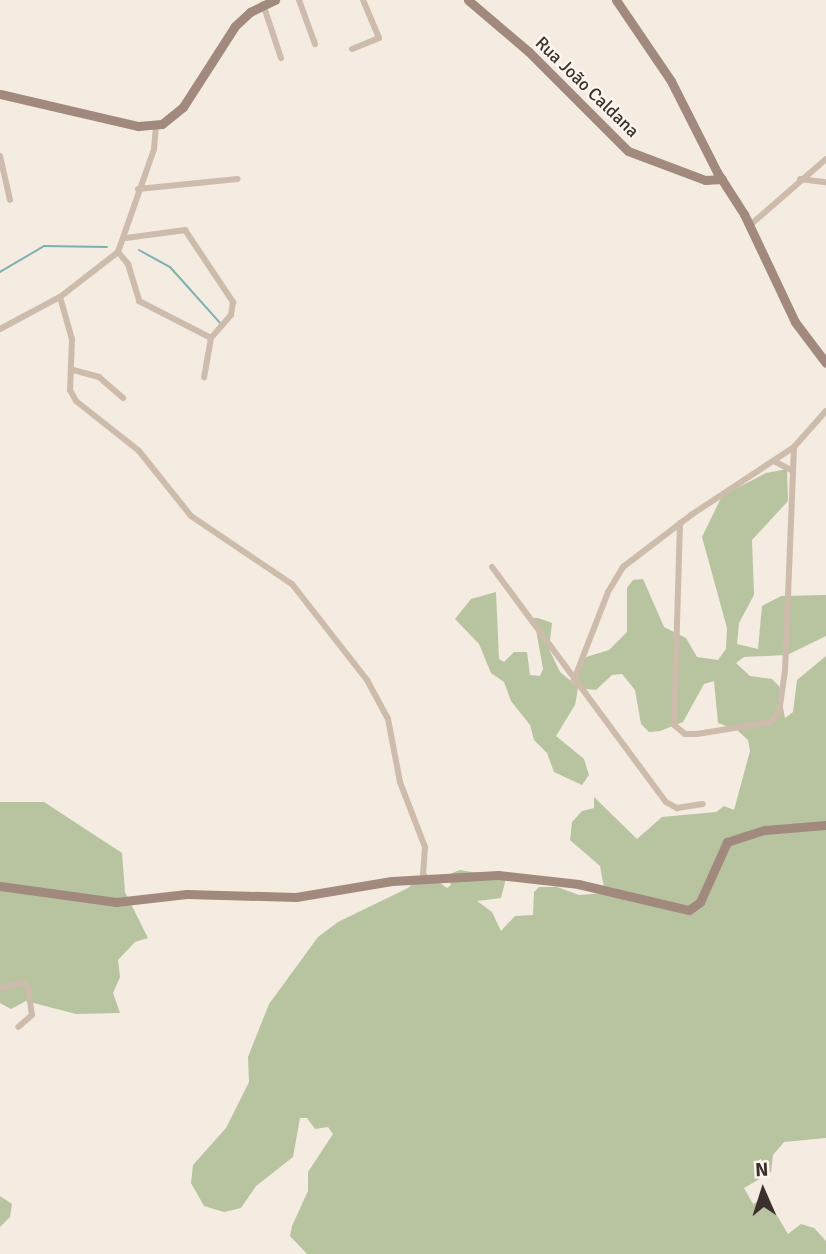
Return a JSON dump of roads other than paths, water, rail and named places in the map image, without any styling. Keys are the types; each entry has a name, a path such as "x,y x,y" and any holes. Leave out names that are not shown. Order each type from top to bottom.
{"street":[{"path":"0,94 156,126 183,107 220,44 250,12 275,0"},
{"path":"299,0 315,44"},
{"path":"352,49 379,38 365,3 373,0"},
{"name":"Rua João Caldana","path":"468,0 528,51 628,150 696,177 719,175"},
{"path":"616,0 671,81 719,175 749,226 795,322 826,363"},
{"path":"264,5 281,58"},
{"path":"0,329 60,297 118,252 126,238 138,189 154,149 156,126"},
{"path":"0,156 10,200"},
{"path":"749,226 826,159"},
{"path":"138,189 237,178"},
{"path":"800,179 826,182"},
{"path":"126,238 189,232 234,306 211,338 204,377"},
{"path":"118,252 128,264 139,301 211,338"},
{"path":"60,297 72,339 73,370 70,390 76,401 139,451 191,516 292,584 367,680 388,719 400,782 425,848 423,878"},
{"path":"73,370 99,377 123,398"},
{"path":"573,682 614,578 680,523 794,447 826,411"},
{"path":"680,523 674,725 685,734 697,734 771,722 779,712 785,671 794,447"},
{"path":"774,461 793,471"},
{"path":"492,567 573,682 666,802 677,808 703,804"},
{"path":"0,886 116,902 187,894 296,897 423,878 498,875 542,879 684,910 700,902 722,847 735,837 765,830 826,825"},
{"path":"0,988 23,983 28,987 32,1015 18,1027"}],"waterway":[{"path":"0,272 44,246 107,247"},
{"path":"139,250 170,267 220,323"}]}
